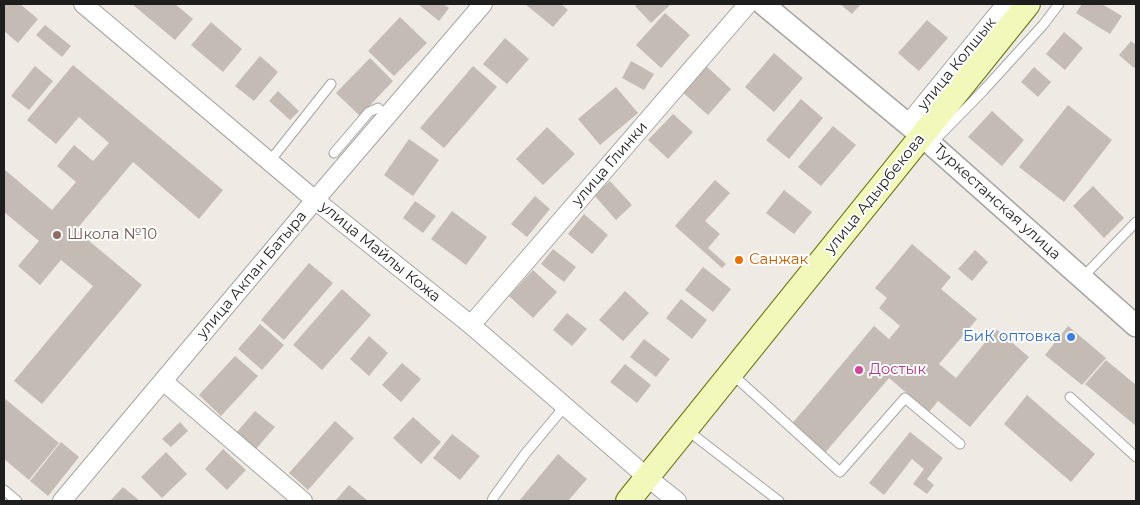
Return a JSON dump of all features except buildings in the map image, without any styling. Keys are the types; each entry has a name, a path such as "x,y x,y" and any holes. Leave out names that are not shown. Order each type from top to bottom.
{"main road":[{"name":"улица Адырбекова","path":"628,501 732,374 920,135 1028,4"}],"street":[{"name":"улица Майлы Кожа","path":"83,4 315,200 471,325 677,501"},
{"name":"улица Акпан Батыра","path":"62,501 315,200 483,4"},
{"name":"улица Глинки","path":"471,325 748,4"},
{"name":"Туркестанская улица","path":"763,4 920,135 1136,326"},
{"name":"улица Колшык","path":"920,135 1006,4"},
{"path":"163,381 303,501"}],"lane":[{"path":"920,135 983,91 1059,4"},
{"path":"270,161 331,84"},
{"path":"334,153 369,112 378,108 387,116"},
{"path":"1082,278 1136,222"},
{"path":"732,374 840,472 905,398 960,444"},
{"path":"1070,397 1136,457"},
{"path":"492,501 525,454 565,406"},
{"path":"687,430 779,501"},
{"path":"4,490 18,501"}],"place":[{"name":"Школа №10","path":"57,235"},
{"name":"Санжак","path":"739,260"},
{"name":"БиК оптовка","path":"1071,337"},
{"name":"Достык","path":"859,370"}]}
